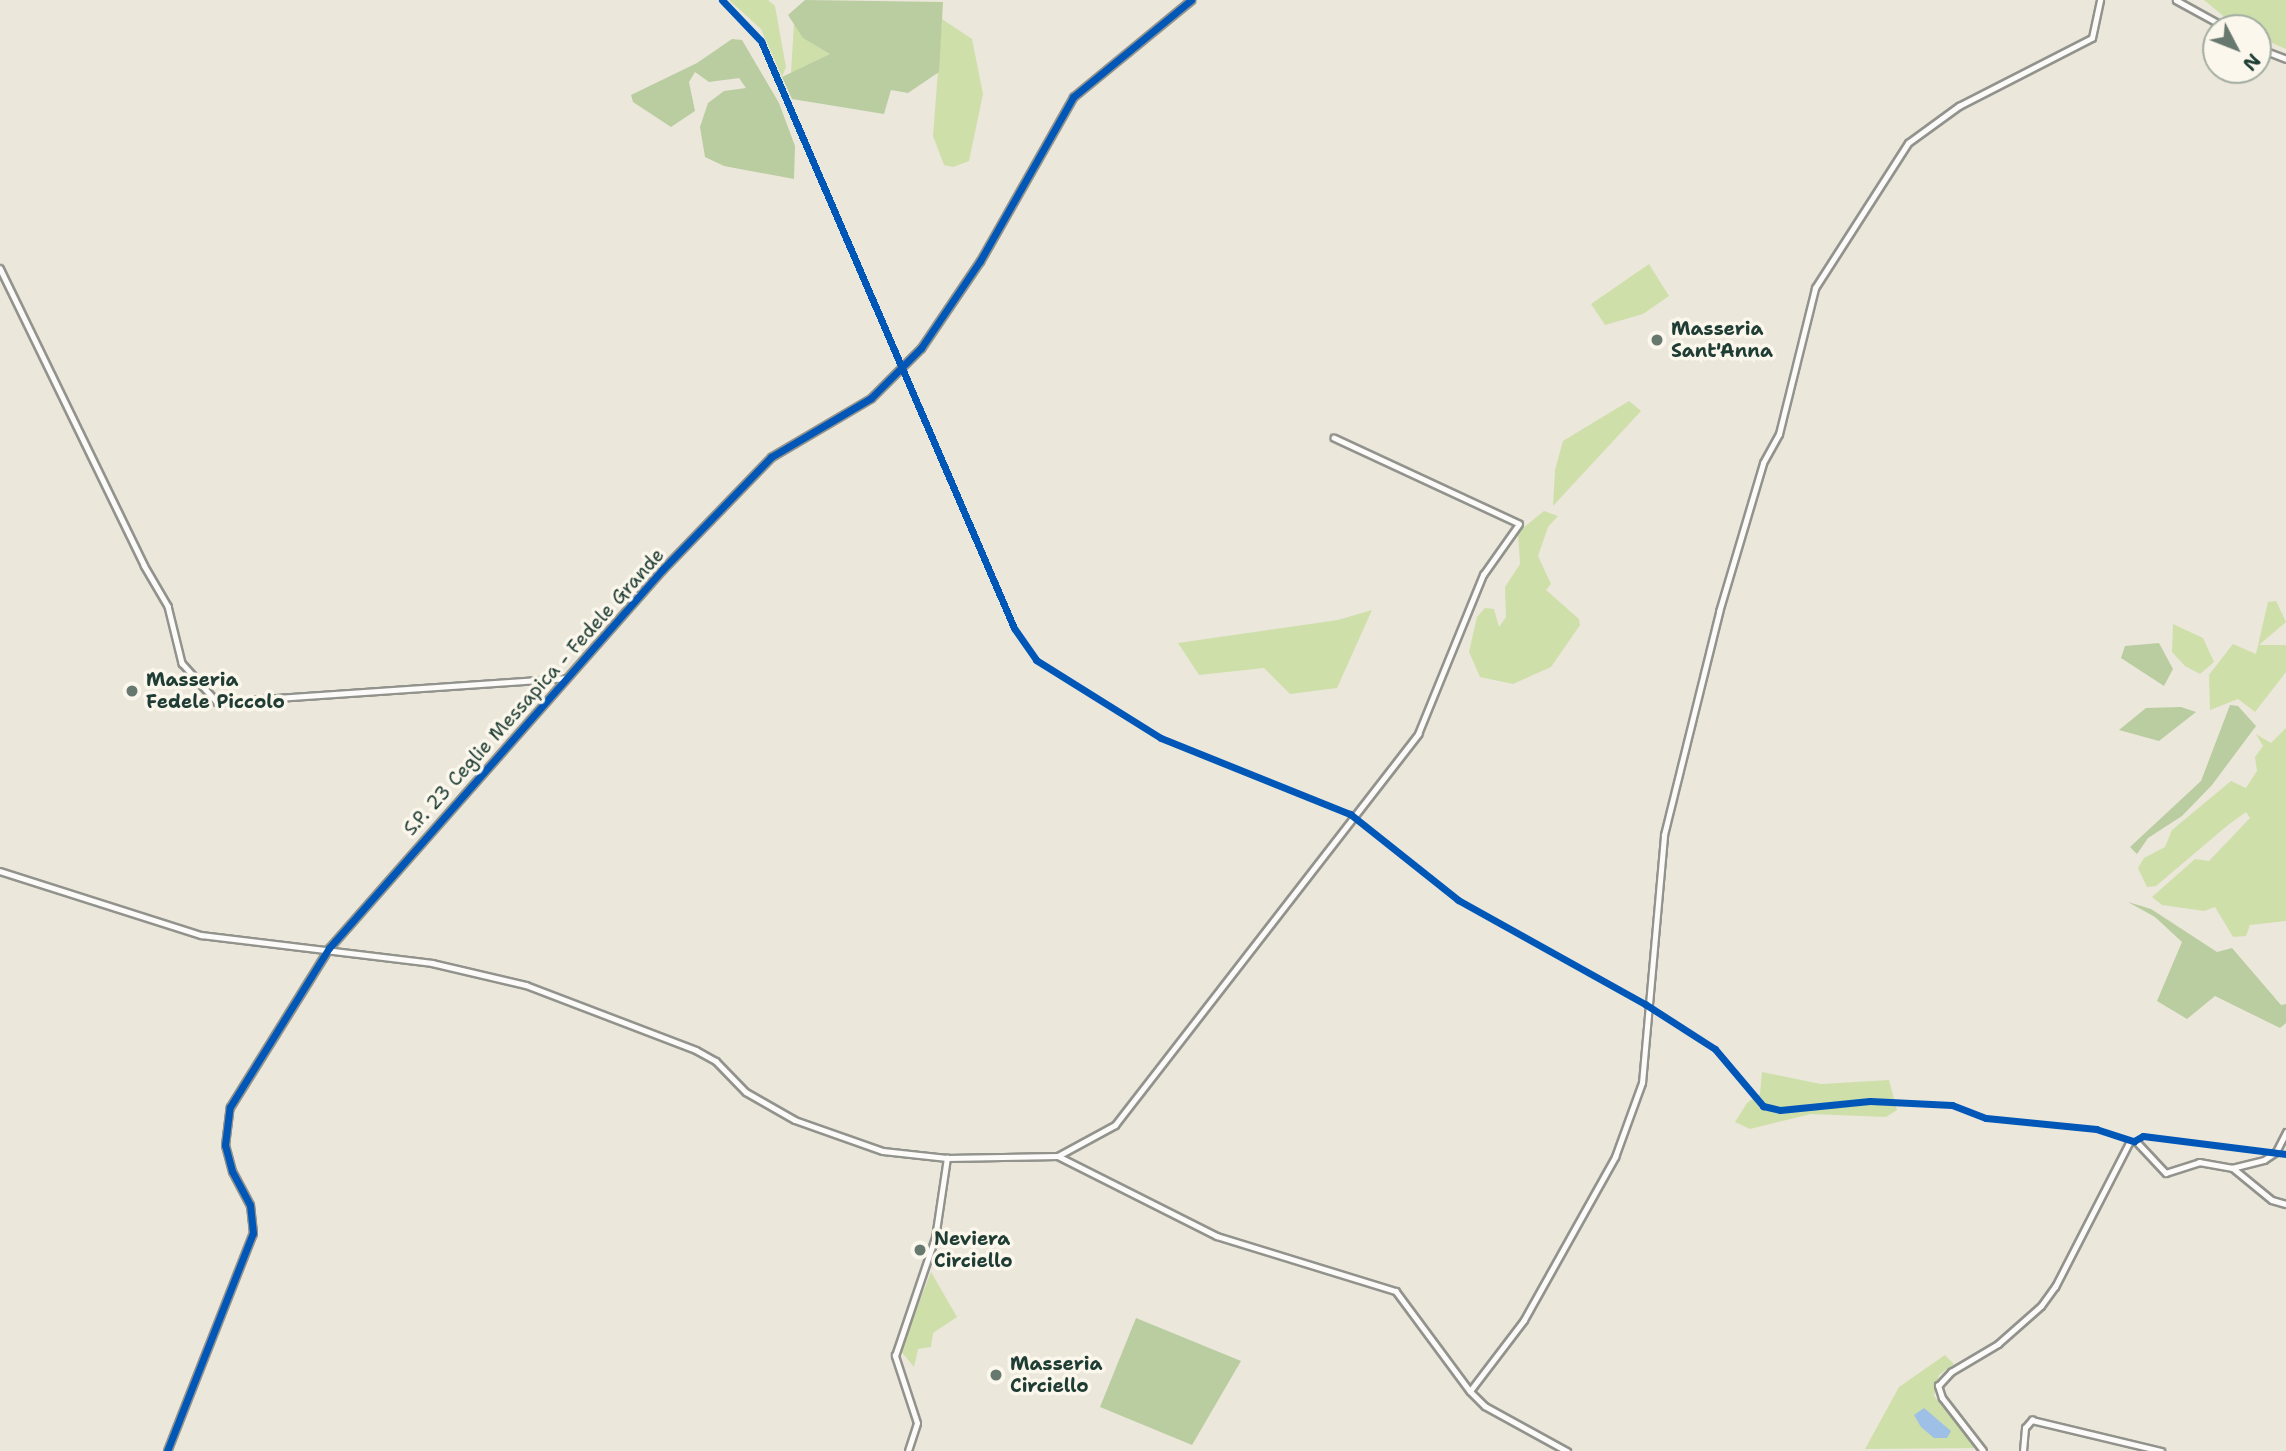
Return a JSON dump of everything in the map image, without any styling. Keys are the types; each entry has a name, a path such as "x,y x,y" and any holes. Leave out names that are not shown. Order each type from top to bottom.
{"street":[{"name":"S.P. 23 Ceglie Messapica - Fedele Grande","path":"167,1451 253,1233 250,1205 232,1171 225,1145 230,1107 329,948 565,678 771,457 863,404 921,348 980,261 1073,97 1191,0"},
{"path":"1470,1391 1524,1320 1615,1157 1642,1083 1664,835 1719,612 1763,463 1779,434 1815,288 1908,143 1959,106 2092,37 2100,0"},
{"path":"2176,0 2202,14"},
{"path":"0,268 144,565 168,606 182,663 217,702 565,678"},
{"path":"0,871 201,935 329,948 432,963 526,985 696,1050 716,1061 746,1092 795,1120 883,1151 947,1158 1058,1156 1115,1125 1418,734 1482,575 1518,524 1334,438"},
{"path":"1983,1451 1942,1398 1938,1386 1951,1372 1998,1344 2041,1306 2055,1287 2129,1143 2138,1143 2166,1173 2199,1162 2232,1168 2264,1160 2276,1152 2286,1132"},
{"path":"1058,1156 1217,1236 1396,1291 1470,1391 1485,1406 1557,1450 1567,1451"},
{"path":"908,1451 917,1423 895,1356 935,1238 947,1158"},
{"path":"2232,1168 2272,1200 2286,1204"},
{"path":"2023,1451 2025,1428 2032,1420 2161,1451"}],"green space":[{"path":"729,0 768,0 775,6 786,67 782,77 761,29"},
{"path":"805,0 943,2 939,72 908,93 891,90 884,114 792,99 782,77 830,54 803,38 788,15"},
{"path":"2204,0 2286,0 2286,49 2272,43 2272,14 2221,14"},
{"path":"942,19 972,39 983,94 969,161 953,167 944,165 933,136"},
{"path":"794,24 806,39 831,54 791,73"},
{"path":"732,39 742,40 779,103 795,146 794,179 724,166 705,157 700,127 708,103 724,91 746,88 739,78 709,82 695,72 689,82 695,111 671,127 633,102 631,95 697,63"},
{"path":"1649,264 1669,296 1643,314 1605,325 1591,304"},
{"path":"1629,401 1641,411 1553,506 1555,470 1563,441"},
{"path":"1544,511 1558,516 1548,527 1538,556 1551,584 1546,590 1579,619 1580,625 1551,667 1513,684 1480,677 1469,652 1477,617 1485,608 1494,609 1499,627 1506,617 1505,587 1520,564 1518,532"},
{"path":"2276,601 2286,622 2259,645 2286,645 2286,672 2255,712 2238,699 2210,710 2209,675 2233,644 2256,654 2268,602"},
{"path":"1372,610 1337,688 1290,694 1264,668 1199,675 1178,643 1338,620"},
{"path":"2173,624 2203,638 2214,662 2200,674 2185,666 2172,652"},
{"path":"2159,643 2173,669 2164,686 2121,658 2125,646"},
{"path":"2230,705 2238,706 2256,726 2212,785 2182,816 2148,838 2137,854 2130,847 2201,781"},
{"path":"2181,707 2196,712 2159,741 2119,730 2146,708"},
{"path":"2286,728 2286,921 2250,925 2246,936 2233,937 2215,907 2204,911 2162,905 2152,897 2195,859 2209,861 2250,818 2246,812 2228,825 2156,886 2147,887 2138,868 2144,858 2165,847 2172,830 2231,781 2246,788 2257,771 2255,757 2263,746 2256,734 2271,743"},
{"path":"2128,902 2151,909 2217,952 2232,948 2281,1005 2286,1004 2286,1023 2280,1028 2215,996 2187,1019 2157,1001 2182,942 2155,917"},
{"path":"1762,1072 1821,1084 1889,1080 1897,1110 1886,1117 1811,1114 1750,1129 1735,1122 1747,1103 1760,1094"},
{"path":"931,1272 957,1317 933,1333 931,1347 918,1349 914,1367 900,1350"},
{"path":"1136,1318 1241,1361 1192,1445 1100,1407"},
{"path":"1945,1355 1954,1364 1939,1375 1934,1396 1978,1448 1865,1449 1899,1387"}],"water":[{"path":"1924,1408 1951,1431 1947,1438 1934,1438 1921,1427 1914,1415"}],"cycle path":[{"path":"722,0 761,41 1014,628 1036,660 1161,738 1350,814 1458,900 1645,1004 1715,1049 1763,1106 1780,1110 1870,1101 1952,1105 1986,1118 2096,1129 2134,1141 2143,1136 2286,1154"},
{"path":"167,1451 253,1233 250,1205 232,1171 225,1145 230,1107 329,948 662,570 771,457 871,398 921,348 980,261 1073,97 1191,0"}],"place":[{"name":"Masseria Sant'Anna","path":"1657,340"},
{"name":"Masseria Fedele Piccolo","path":"132,691"},
{"name":"Neviera Circiello","path":"920,1250"},
{"name":"Masseria Circiello","path":"996,1375"}]}
